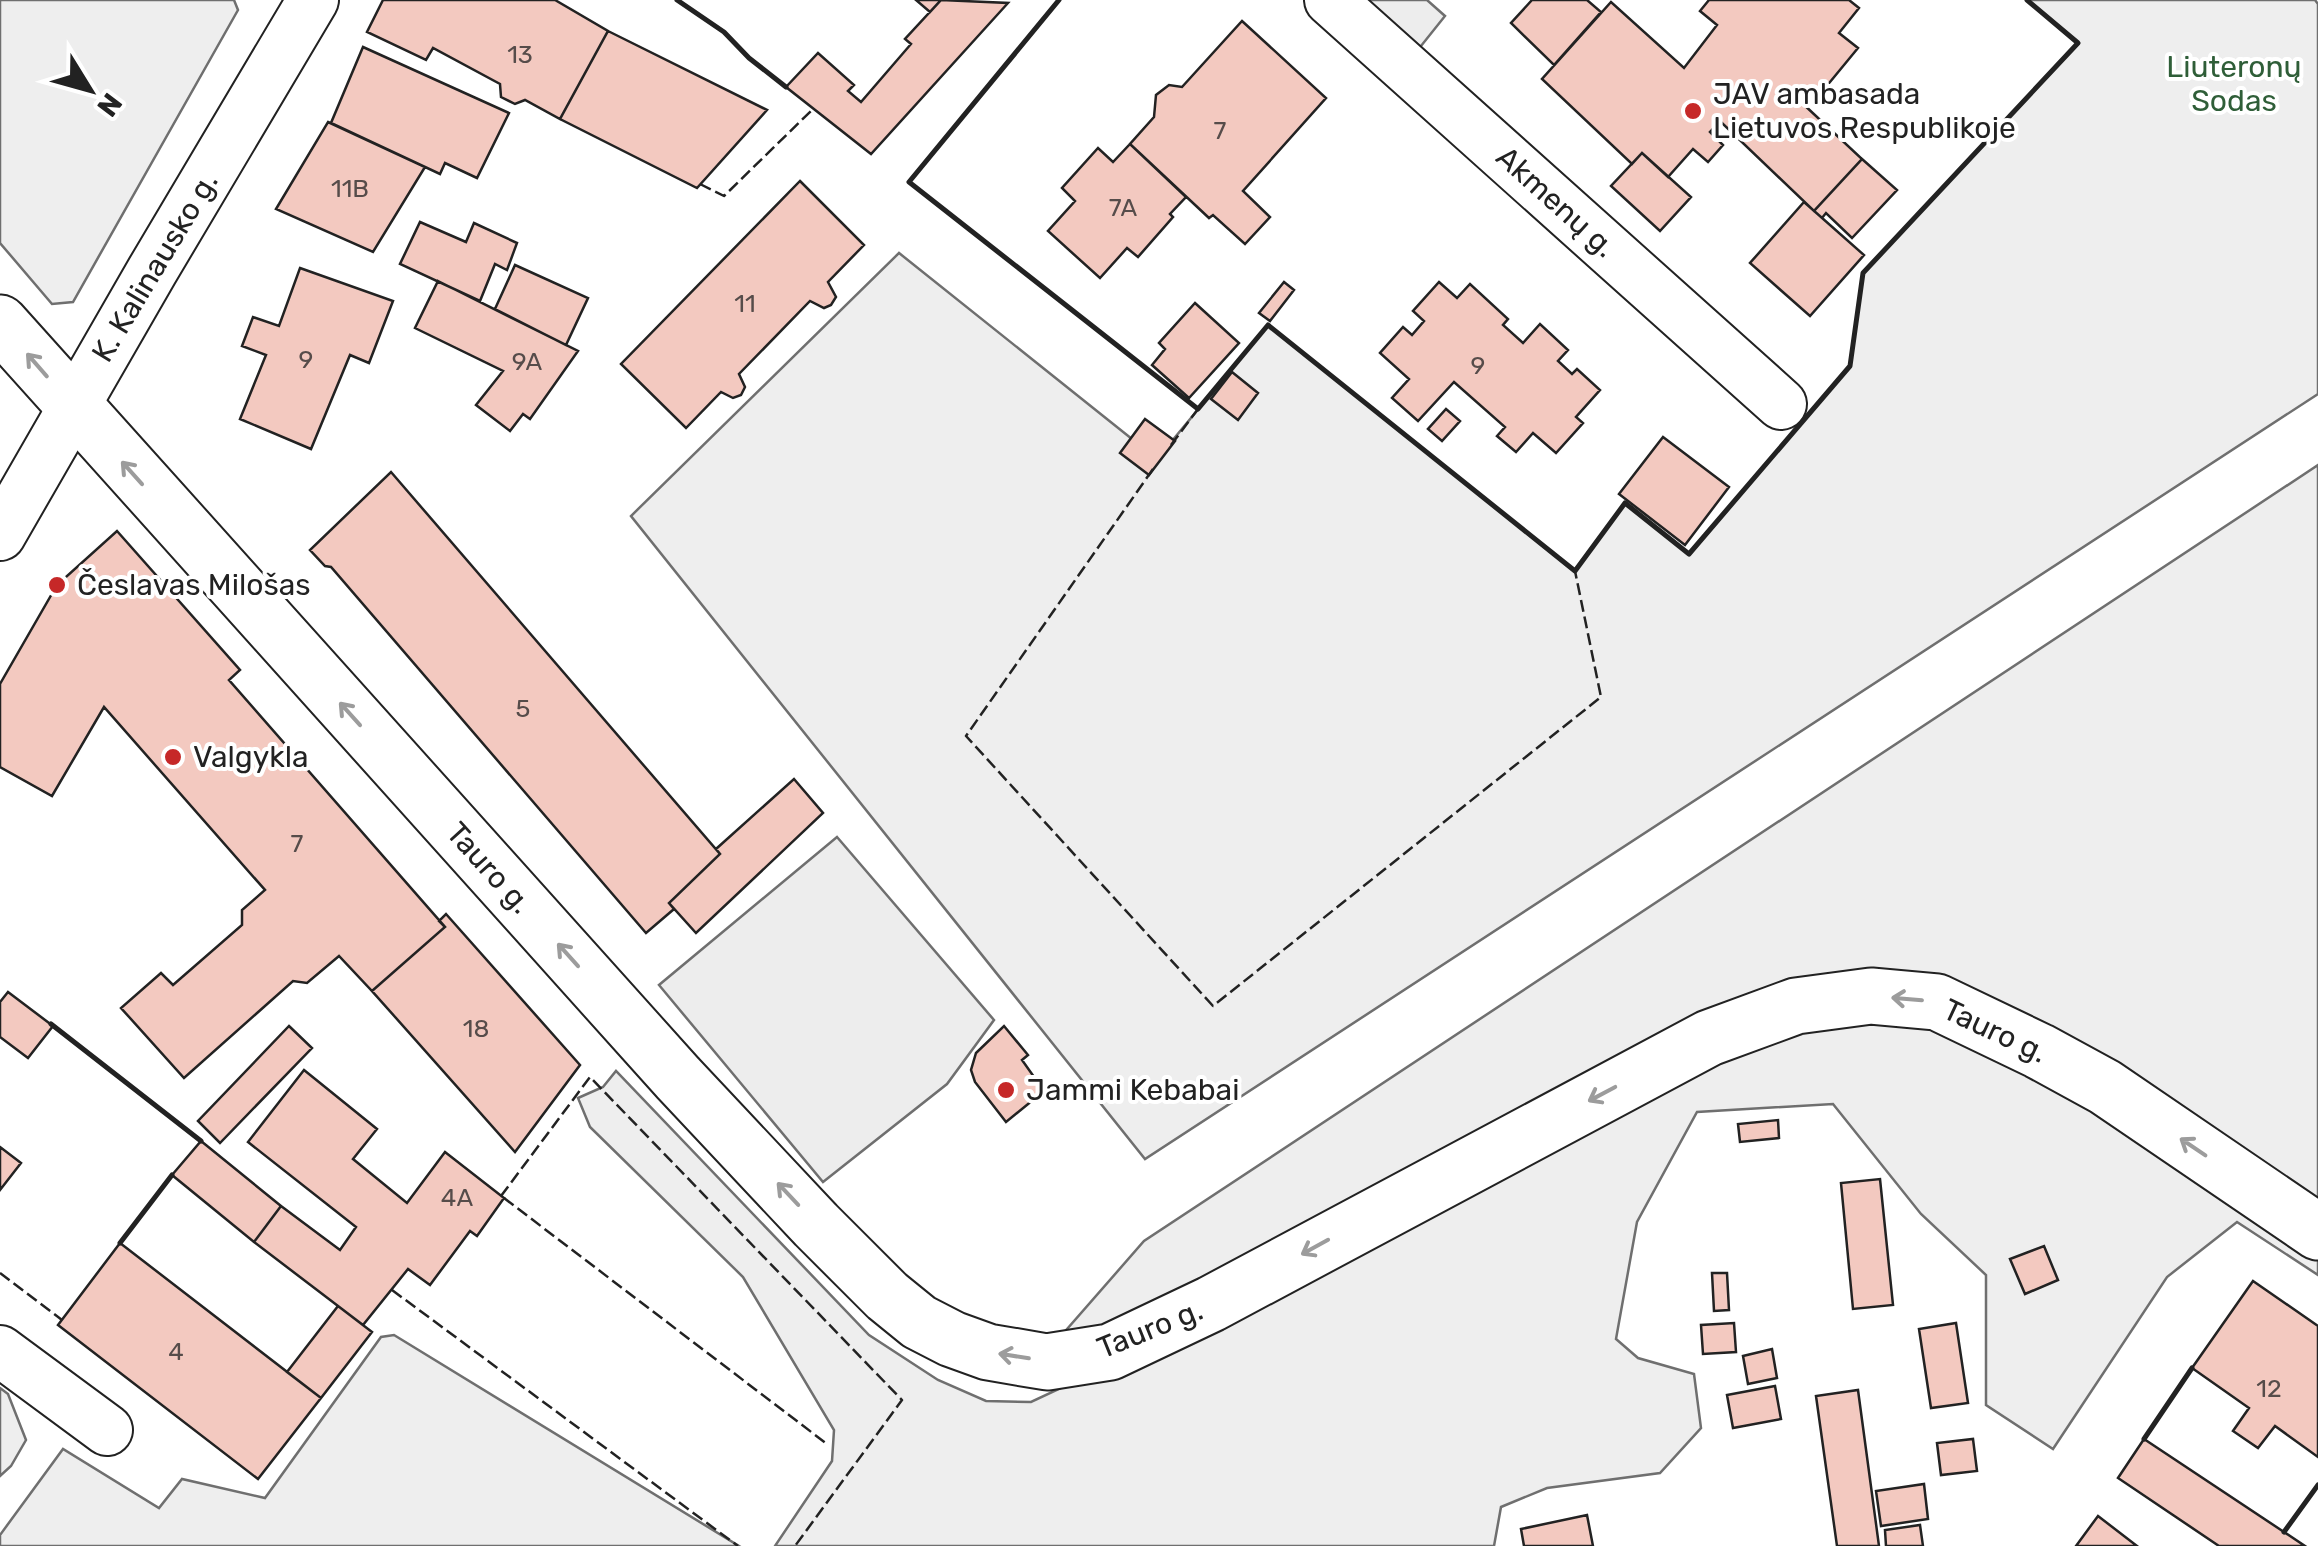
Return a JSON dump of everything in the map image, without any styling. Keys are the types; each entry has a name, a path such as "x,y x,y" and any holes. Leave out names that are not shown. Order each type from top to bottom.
{"main road":[{"name":"Tauro g.","path":"0,323 678,1078 886,1296 919,1322 952,1339 988,1352 1046,1362 1110,1352 1211,1304 1709,1038 1796,1006 1871,996 1937,1002 2039,1051 2105,1087 2318,1232"}],"street":[{"name":"K. Kalinausko g.","path":"0,535 313,0"},
{"name":"Akmenų g.","path":"1330,0 1781,404"},
{"path":"0,1351 107,1430"}],"green space":[{"path":"0,0 234,0 238,10 73,302 52,304 0,243"},
{"name":"Liuteronų Sodas","path":"2027,0 2315,0 2318,4 2318,394 1145,1159 631,516 899,253 1157,459 1268,325 1574,571 1625,503 1690,554 1850,366 1863,273 2078,44"},
{"path":"2318,465 2318,1275 2237,1222 2167,1277 2053,1449 1986,1405 1986,1275 1921,1214 1833,1104 1697,1112 1637,1222 1616,1339 1638,1358 1694,1374 1701,1428 1660,1473 1547,1488 1501,1507 1494,1546 775,1546 832,1461 834,1430 743,1277 590,1127 578,1098 603,1087 616,1071 869,1335 938,1380 986,1401 1031,1402 1061,1388 1061,1336 1144,1241"},
{"path":"394,1335 739,1546 0,1546 0,1535 63,1449 159,1508 182,1479 265,1498 381,1337"},
{"path":"0,1388 8,1394 26,1440 11,1466 0,1476"}],"shaded area":[{"path":"1330,0 1427,0 1445,16 1405,66"},
{"path":"837,837 994,1020 947,1084 823,1182 659,985"}],"building":[{"path":"383,0 555,0 608,31 560,119 525,100 515,104 501,97 500,84 433,48 426,60 367,32"},
{"path":"916,0 941,0 930,12"},
{"path":"941,0 1008,3 871,154 786,87 818,53 854,85 848,91 861,102 911,44 905,39"},
{"path":"1532,0 1587,0 1601,12 1554,65 1511,23"},
{"name":"JAV ambasada Lietuvos Respublikoje","path":"1709,0 1849,0 1859,8 1839,33 1858,48 1816,99 1808,92 1801,102 1862,159 1814,211 1720,121 1710,132 1723,145 1708,162 1693,149 1668,177 1642,153 1632,164 1542,79 1611,2 1684,68 1717,25 1700,11"},
{"path":"1242,21 1326,98 1243,191 1270,217 1245,244 1213,215 1209,218 1130,144 1154,117 1156,95 1169,85 1182,87"},
{"path":"608,31 767,110 697,188 560,119"},
{"path":"363,47 509,113 477,178 445,163 440,174 331,123"},
{"path":"328,122 425,167 373,252 276,209"},
{"path":"1130,144 1186,197 1138,257 1127,248 1100,278 1048,231 1075,201 1062,188 1098,148 1113,162"},
{"path":"1642,153 1691,197 1660,231 1611,186"},
{"path":"1862,159 1897,190 1852,238 1826,213 1822,218 1814,211"},
{"path":"800,181 864,245 828,282 836,297 831,305 824,308 810,301 739,374 745,387 741,395 733,398 721,392 686,428 621,364"},
{"path":"1804,202 1864,255 1810,316 1750,263"},
{"path":"420,222 466,242 474,223 517,243 507,270 495,264 480,301 400,264"},
{"path":"515,265 588,298 566,345 495,309"},
{"path":"300,268 393,301 369,363 350,355 311,449 240,419 266,355 242,346 253,317 279,326"},
{"path":"438,281 578,351 530,419 523,414 510,431 476,405 503,371 415,328"},
{"path":"1284,282 1294,290 1270,321 1259,313"},
{"path":"1439,282 1457,298 1470,284 1508,319 1503,325 1523,343 1540,324 1568,350 1558,361 1572,374 1577,369 1600,390 1576,417 1583,423 1556,453 1533,433 1516,452 1497,436 1505,427 1454,382 1418,421 1392,398 1409,379 1380,353 1403,327 1412,335 1424,321 1413,311"},
{"path":"1195,303 1239,343 1189,398 1152,365 1165,349 1159,343"},
{"path":"1232,372 1258,393 1238,420 1211,399"},
{"path":"1446,409 1460,421 1442,441 1428,429"},
{"path":"1145,419 1175,441 1149,475 1120,453"},
{"path":"1663,437 1729,487 1685,545 1619,494"},
{"path":"391,472 720,854 669,903 674,909 646,933 331,567 310,550"},
{"path":"117,531 240,670 229,680 445,927 372,991 339,956 307,983 293,981 184,1078 121,1008 161,973 173,985 242,925 242,910 265,890 104,707 52,796 0,767 0,684 57,585"},
{"path":"794,779 823,813 696,933 669,903 720,854 716,849"},
{"path":"446,914 580,1065 515,1152 372,991 445,927 439,921"},
{"path":"8,992 53,1026 28,1058 0,1037 0,1002"},
{"path":"289,1026 312,1048 220,1143 198,1121"},
{"path":"1004,1026 1028,1055 1022,1060 1044,1091 1006,1122 975,1082 971,1070 976,1053"},
{"path":"304,1070 377,1129 353,1159 407,1203 445,1152 504,1198 477,1236 470,1231 430,1285 408,1269 363,1325 254,1242 281,1206 340,1250 356,1227 248,1142"},
{"path":"1778,1120 1779,1138 1740,1142 1738,1124"},
{"path":"201,1141 281,1206 254,1242 172,1175"},
{"path":"0,1147 21,1163 0,1190"},
{"path":"1880,1179 1893,1305 1853,1309 1841,1183"},
{"path":"120,1243 321,1398 258,1479 58,1325"},
{"path":"2044,1246 2058,1280 2025,1294 2010,1259"},
{"path":"1712,1273 1727,1273 1729,1310 1714,1311"},
{"path":"2253,1281 2318,1326 2318,1457 2275,1426 2258,1448 2233,1431 2249,1408 2192,1368"},
{"path":"338,1306 372,1332 321,1398 287,1372"},
{"path":"1734,1323 1736,1352 1703,1354 1701,1325"},
{"path":"1956,1323 1968,1403 1931,1408 1919,1329"},
{"path":"1772,1349 1777,1378 1748,1384 1743,1356"},
{"path":"1775,1386 1781,1419 1733,1428 1727,1395"},
{"path":"1858,1390 1879,1546 1837,1546 1816,1396"},
{"path":"1973,1439 1977,1471 1941,1475 1937,1443"},
{"path":"2144,1439 2305,1546 2219,1546 2118,1478"},
{"path":"1924,1484 1928,1519 1881,1526 1876,1491"},
{"path":"1587,1515 1593,1546 1524,1546 1521,1529"},
{"path":"2098,1516 2137,1546 2076,1546"},
{"path":"1920,1525 1923,1546 1886,1546 1885,1530"}],"fence":[{"path":"700,184 724,196 814,108"},
{"path":"1171,445 1198,409"},
{"path":"1153,469 966,736 1213,1006 1601,697 1575,571"},
{"path":"501,1196 590,1077 902,1400 795,1546"},
{"path":"504,1198 827,1444"},
{"path":"0,1273 62,1320"},
{"path":"392,1290 738,1546"}],"wall":[{"path":"677,0 724,32 786,87"},
{"path":"1059,0 909,182 1198,409 1268,325 1575,571 1625,503 1689,554 1850,366 1863,273 2078,43 2027,0"},
{"path":"51,1024 201,1141"},
{"path":"120,1243 172,1175"},
{"path":"2144,1439 2192,1368"},
{"path":"2284,1532 2318,1485"}],"place":[{"name":"JAV ambasada Lietuvos Respublikoje","path":"1693,111"},
{"name":"Česlavas Milošas","path":"57,585"},
{"name":"Valgykla","path":"173,757"},
{"name":"Jammi Kebabai","path":"1006,1090"}]}
